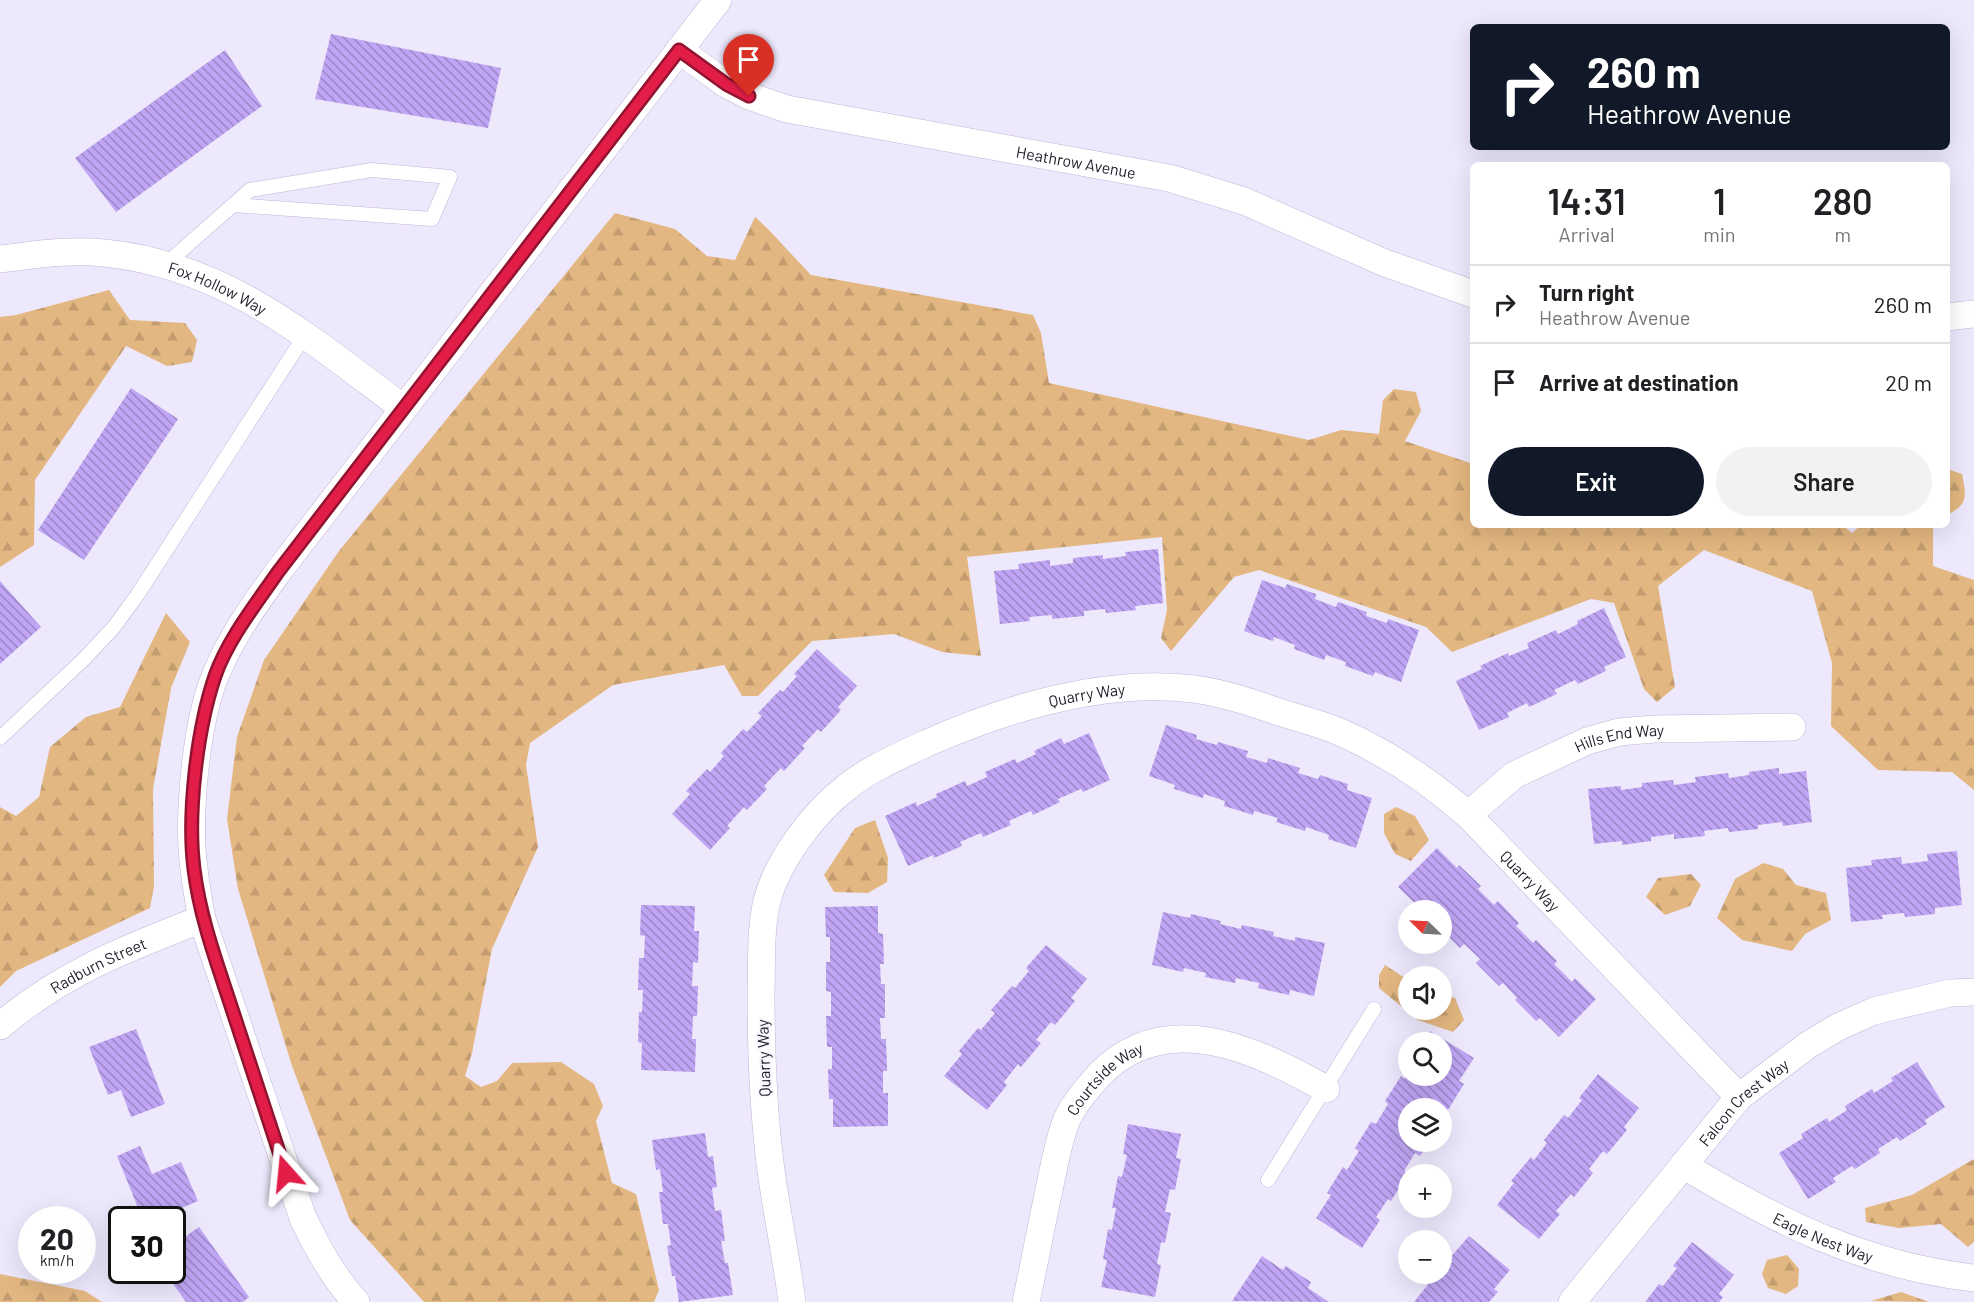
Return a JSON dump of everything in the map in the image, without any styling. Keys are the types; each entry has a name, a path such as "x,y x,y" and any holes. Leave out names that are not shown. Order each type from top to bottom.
{"street":[{"path":"357,1302 344,1288 321,1255 303,1218 202,919 194,868 192,825 202,722 215,675 247,616 278,572 718,0"},
{"name":"Heathrow Avenue","path":"679,50 726,84 749,96 787,109 1169,178 1244,201 1385,263 1470,293"},
{"name":"Fox Hollow Way","path":"0,259 64,252 141,257 214,281 249,298 306,335 403,408"},
{"path":"1950,317 1974,314"},
{"name":"Quarry Way","path":"792,1302 770,1163 763,1090 761,1031 762,937 767,900 778,872 800,837 823,809 847,787 873,770 966,726 1064,696 1146,688 1193,689 1236,698 1336,731 1406,767 1432,784 1468,815 1739,1096"},
{"name":"Hills End Way","path":"1468,815 1514,775 1587,741 1619,732 1654,729 1792,727"},
{"name":"Radburn Street","path":"0,1026 55,984 122,950 202,919"},
{"name":"Falcon Crest Way","path":"1572,1302 1739,1096 1808,1045 1840,1026 1874,1011 1950,993 1974,992"},
{"name":"Courtside Way","path":"1026,1302 1056,1159 1067,1120 1083,1092 1107,1067 1133,1048 1163,1040 1189,1038 1223,1045 1252,1053 1326,1089"},
{"name":"Eagle Nest Way","path":"1683,1165 1773,1217 1815,1236 1892,1262 1952,1276 1974,1278"}],"lane":[{"path":"166,264 250,190 372,170 450,177 432,219 233,205"},
{"path":"0,738 84,659 114,627 138,594 306,335"},
{"path":"1268,1180 1374,1009"}],"green space":[{"path":"615,213 675,229 707,256 735,260 755,217 811,275 1033,315 1041,333 1049,383 1309,440 1341,430 1379,434 1383,400 1394,389 1416,392 1421,411 1405,441 1470,463 1470,528 1846,528 1852,533 1858,528 1933,528 1933,566 1974,580 1974,790 1952,772 1878,770 1831,726 1832,663 1812,591 1704,550 1658,586 1675,687 1657,702 1644,689 1614,603 1591,599 1452,652 1426,627 1259,570 1234,577 1171,651 1161,638 1167,610 1162,537 967,557 981,656 942,652 894,634 812,641 758,696 742,696 724,665 613,685 530,743 526,765 538,847 492,949 472,1053 465,1076 481,1087 497,1081 512,1063 561,1062 594,1084 603,1106 596,1121 612,1183 636,1194 659,1290 654,1302 424,1302 350,1220 292,1066 238,889 227,819 237,737 264,660 339,551"},
{"path":"109,290 130,320 185,323 197,340 192,362 167,366 126,346 35,480 34,545 0,567 0,317 16,315"},
{"path":"1950,470 1962,474 1965,494 1962,503 1950,513"},
{"path":"166,613 190,642 171,688 153,789 154,886 150,908 16,971 0,987 0,807 16,816 39,797 50,747 86,717 120,707"},
{"path":"1396,807 1415,816 1429,840 1411,861 1395,854 1384,833 1384,814"},
{"path":"875,820 888,858 887,882 868,893 834,892 824,875 855,828"},
{"path":"1763,863 1783,869 1796,885 1826,893 1831,920 1805,934 1792,951 1742,940 1717,918 1735,879"},
{"path":"1691,874 1701,885 1690,906 1665,915 1646,897 1658,878"},
{"path":"1385,965 1398,973 1398,1004 1379,988 1379,975"},
{"path":"1452,997 1455,998 1464,1020 1453,1032 1418,1020 1452,1020"},
{"path":"1974,1159 1974,1242 1968,1247 1941,1224 1899,1228 1866,1222 1865,1208 1912,1195"},
{"path":"1787,1255 1799,1269 1798,1286 1786,1294 1768,1288 1762,1274 1767,1260"},
{"path":"0,1274 18,1278 18,1284 50,1284 85,1291 102,1302 0,1302"},
{"path":"1901,1292 1929,1302 1871,1301"}],"building":[{"path":"331,34 501,68 488,128 315,99"},
{"path":"225,50 262,106 116,212 75,158"},
{"path":"131,388 178,419 84,560 38,530"},
{"path":"1158,549 1163,603 1135,606 1136,610 1106,613 1105,609 1084,611 1084,616 1052,619 1052,615 1029,617 1030,621 1000,624 994,571 1019,569 1018,564 1050,560 1050,566 1073,563 1073,558 1103,555 1103,559 1126,556 1125,552"},
{"path":"1262,580 1285,588 1287,584 1316,594 1315,599 1336,607 1338,602 1367,612 1366,616 1387,623 1388,619 1419,630 1401,682 1375,672 1373,676 1345,666 1346,662 1326,655 1324,660 1294,649 1295,645 1274,637 1273,641 1244,631"},
{"path":"0,581 41,627 0,664"},
{"path":"1604,608 1626,657 1604,667 1606,671 1578,684 1575,680 1554,690 1557,694 1529,707 1527,703 1507,713 1509,717 1479,730 1456,681 1482,669 1480,666 1508,653 1509,656 1529,648 1527,643 1556,630 1558,634 1578,624 1577,621"},
{"path":"817,649 857,686 838,707 841,710 821,732 818,729 802,746 805,748 784,771 781,768 764,786 767,789 747,810 744,807 727,826 730,828 710,850 672,814 690,794 686,791 707,769 710,772 724,756 721,753 743,729 747,732 762,716 758,713 780,690 783,692 797,676 794,674"},
{"path":"1166,725 1197,735 1196,739 1217,745 1218,742 1248,751 1246,757 1267,763 1268,758 1300,768 1298,773 1318,779 1320,775 1348,784 1347,790 1372,798 1356,848 1328,839 1329,835 1306,827 1305,831 1276,822 1278,818 1254,811 1253,815 1224,806 1225,801 1204,794 1203,798 1174,789 1175,785 1149,776"},
{"path":"1089,733 1110,780 1083,792 1081,789 1058,799 1060,802 1033,815 1031,811 1009,821 1011,825 983,837 981,833 960,842 962,846 908,866 885,816 916,802 917,806 937,797 936,794 965,781 967,786 987,777 985,772 1015,759 1017,763 1036,754 1034,751 1061,738 1064,744"},
{"path":"1779,768 1779,774 1806,771 1812,822 1783,826 1782,822 1758,825 1758,829 1729,832 1728,828 1704,831 1705,836 1674,839 1674,834 1651,837 1651,841 1622,845 1622,841 1594,844 1588,789 1621,786 1621,790 1642,787 1642,783 1673,780 1674,785 1696,782 1695,777 1728,773 1729,778 1749,775 1749,772"},
{"path":"1437,848 1457,868 1459,865 1481,886 1478,889 1494,905 1498,901 1519,923 1516,926 1533,943 1536,940 1557,961 1554,964 1572,982 1575,978 1596,999 1559,1037 1540,1018 1536,1021 1515,1000 1517,998 1503,983 1499,986 1476,963 1480,959 1464,944 1460,948 1452,940 1452,900 1412,900 1398,887"},
{"path":"1957,851 1962,905 1935,908 1935,914 1905,917 1904,913 1882,915 1883,919 1851,922 1846,868 1872,865 1871,860 1901,857 1902,864 1928,861 1927,854"},
{"path":"641,905 695,906 694,931 699,931 698,963 693,962 692,986 698,986 697,1016 693,1016 692,1039 696,1039 695,1072 641,1070 642,1043 638,1042 639,1012 642,1012 643,990 638,990 639,958 644,958 645,936 640,935"},
{"path":"878,906 878,933 883,934 884,964 880,964 881,984 885,984 885,1018 880,1018 881,1039 886,1039 887,1071 883,1071 883,1093 888,1093 888,1126 833,1127 833,1099 829,1099 828,1069 832,1069 832,1047 827,1047 826,1016 831,1016 831,992 826,991 826,962 830,962 830,937 826,937 825,907"},
{"path":"1163,912 1190,918 1191,914 1221,921 1220,924 1241,929 1242,925 1274,932 1273,936 1295,941 1295,937 1325,943 1314,996 1290,990 1289,995 1258,988 1259,983 1236,978 1235,983 1205,977 1206,973 1184,968 1183,972 1152,965"},
{"path":"1046,945 1087,979 1071,998 1075,1001 1055,1025 1051,1022 1036,1040 1041,1043 1021,1067 1018,1064 1004,1082 1007,1085 987,1110 944,1076 962,1054 959,1051 978,1028 981,1030 995,1013 991,1010 1012,986 1015,988 1029,971 1026,968"},
{"path":"136,1029 165,1104 131,1117 121,1090 108,1095 89,1047"},
{"path":"1452,1044 1474,1058 1459,1081 1464,1084 1452,1104 1452,1098 1398,1098 1398,1152 1423,1152 1420,1156 1415,1153 1408,1164 1398,1164 1398,1190 1391,1201 1388,1199 1376,1217 1380,1220 1362,1248 1316,1218 1331,1195 1327,1193 1343,1167 1347,1170 1359,1151 1355,1148 1371,1122 1376,1124 1388,1104 1385,1101 1398,1081 1398,1086 1452,1086"},
{"path":"1917,1062 1945,1107 1925,1120 1927,1124 1900,1141 1897,1137 1878,1149 1880,1153 1855,1169 1852,1166 1833,1178 1836,1182 1808,1199 1779,1153 1803,1138 1801,1134 1827,1118 1829,1122 1847,1110 1845,1106 1872,1089 1874,1093 1893,1081 1891,1078"},
{"path":"1598,1074 1639,1108 1624,1127 1627,1130 1607,1154 1603,1151 1589,1169 1593,1173 1574,1197 1571,1194 1556,1211 1560,1214 1539,1239 1497,1205 1514,1183 1511,1181 1531,1157 1534,1160 1547,1143 1544,1140 1564,1115 1568,1118 1582,1100 1579,1098"},
{"path":"1128,1124 1181,1134 1176,1158 1181,1159 1175,1190 1170,1189 1165,1212 1171,1213 1165,1243 1161,1242 1157,1264 1161,1265 1155,1297 1101,1287 1107,1260 1103,1259 1108,1229 1112,1230 1116,1208 1112,1208 1118,1176 1122,1177 1127,1155 1123,1154"},
{"path":"705,1133 708,1157 713,1156 717,1187 712,1188 715,1211 721,1210 725,1241 721,1241 725,1263 728,1263 733,1295 679,1302 667,1246 671,1245 668,1224 663,1224 659,1192 663,1192 660,1169 656,1170 652,1140"},
{"path":"140,1146 152,1174 181,1162 198,1201 186,1206 137,1206 117,1156"},
{"path":"199,1227 249,1297 243,1302 186,1302 173,1284 186,1284 186,1236"},
{"path":"1469,1236 1510,1270 1494,1289 1498,1292 1489,1302 1414,1302 1428,1284 1452,1284 1452,1256"},
{"path":"1692,1242 1734,1275 1719,1294 1723,1297 1719,1302 1645,1302 1659,1284 1663,1286 1677,1268 1673,1266"},
{"path":"1262,1256 1283,1270 1286,1266 1311,1282 1308,1288 1329,1302 1232,1301"}],"route":[{"path":"286,1173 202,919 194,868 192,825 196,772 202,722 215,675 241,625 278,572 679,50 726,84 749,96"}]}
